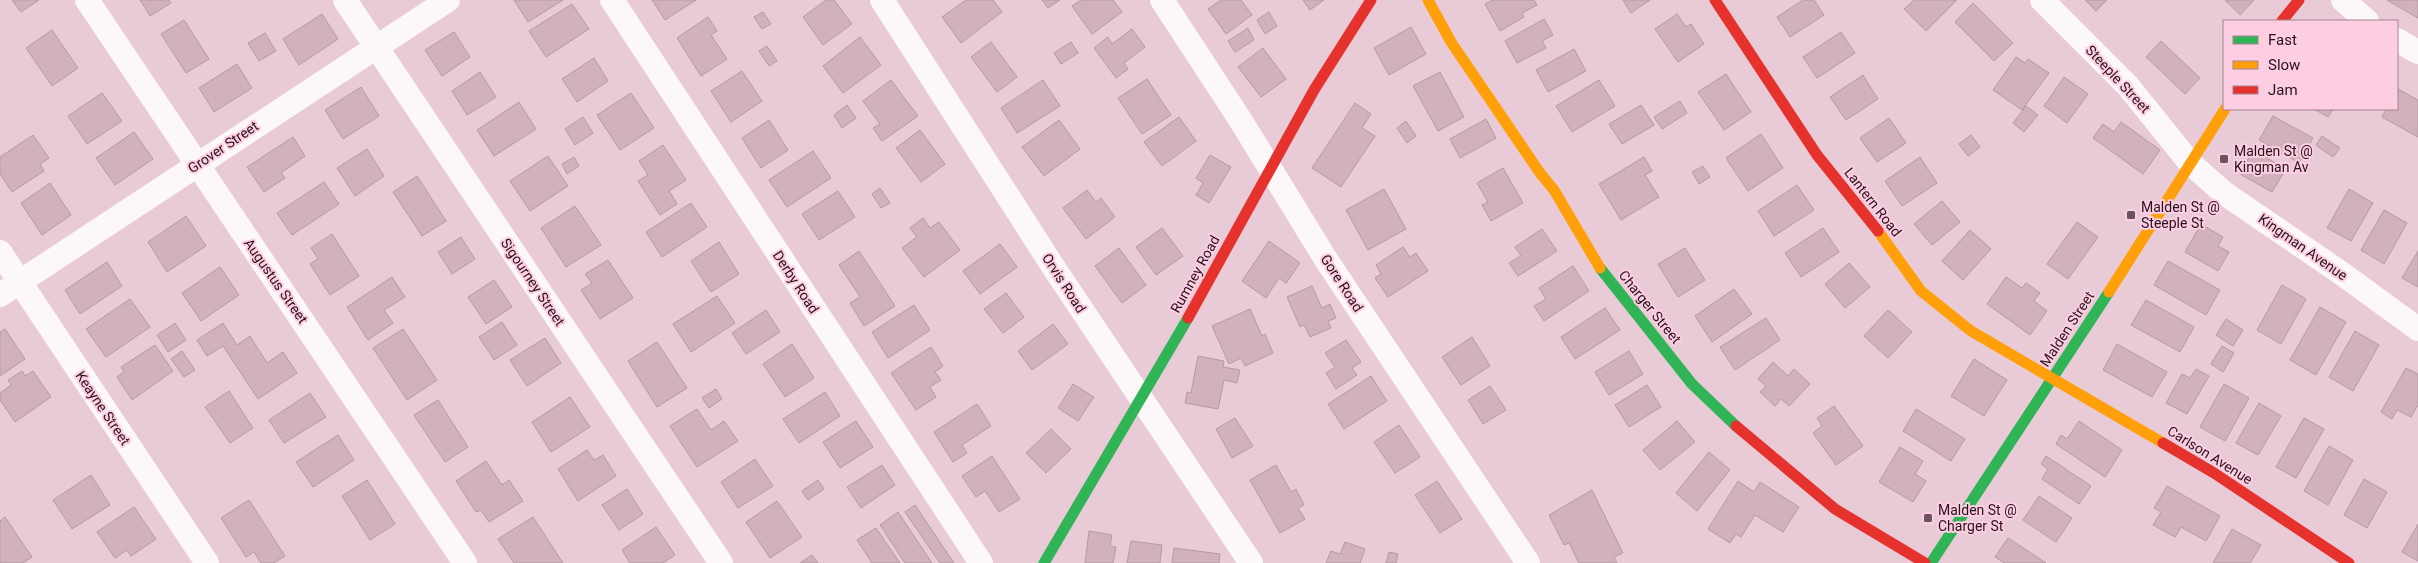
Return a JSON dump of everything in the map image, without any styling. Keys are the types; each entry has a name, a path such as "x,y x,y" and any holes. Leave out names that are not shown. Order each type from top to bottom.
{"street":[{"name":"Augustus Street","path":"87,0 464,563"},
{"name":"Sigourney Street","path":"345,0 721,563"},
{"name":"Grover Street","path":"0,295 448,0"},
{"name":"Derby Road","path":"612,0 981,563"},
{"name":"Orvis Road","path":"882,0 1054,268 1251,563"},
{"name":"Gore Road","path":"1162,0 1325,258 1528,563"},
{"name":"Rumney Road","path":"1044,563 1201,296 1314,90 1372,0"},
{"name":"Charger Street","path":"1428,0 1452,42 1540,173 1554,190 1600,269 1692,384 1734,424 1835,509 1925,563"},
{"name":"Lantern Road","path":"1715,0 1817,155 1874,226 1921,291 1971,330 2052,379"},
{"name":"Steeple Street","path":"2042,0 2128,86 2190,163"},
{"path":"2283,20 2299,0"},
{"path":"2343,0 2367,20"},
{"path":"2398,41 2418,52"},
{"name":"Malden Street","path":"1931,563 2052,379 2224,110"},
{"name":"Kingman Avenue","path":"2190,163 2224,193 2341,273 2418,330"},
{"name":"Keayne Street","path":"0,252 207,563"},
{"name":"Carlson Avenue","path":"2052,379 2214,473 2349,563"}],"building":[{"path":"12,0 39,0 21,12"},
{"path":"140,0 169,0 171,3 150,16"},
{"path":"514,0 563,0 528,22"},
{"path":"652,0 696,0 665,20"},
{"path":"826,0 834,0 852,24 823,45 803,17"},
{"path":"966,0 993,0 1002,12 961,43 942,17"},
{"path":"1042,0 1060,0 1048,8"},
{"path":"1081,0 1113,0 1122,12 1092,34 1072,6"},
{"path":"1221,0 1241,0 1252,15 1226,34 1208,9"},
{"path":"1303,0 1324,0 1310,10"},
{"path":"1493,0 1534,0 1537,5 1522,13 1524,17 1500,31 1485,4"},
{"path":"1623,0 1650,0 1631,13"},
{"path":"1803,0 1814,0 1824,15 1790,37 1777,17"},
{"path":"1914,0 1957,0 1926,31 1904,9"},
{"path":"2085,0 2107,0 2096,11"},
{"path":"2225,0 2254,0 2240,15"},
{"path":"2387,0 2418,0 2418,18"},
{"path":"1973,3 2013,43 1994,61 1955,22"},
{"path":"572,4 589,29 546,57 529,31"},
{"path":"763,12 771,24 762,29 754,17"},
{"path":"1269,12 1277,26 1265,34 1257,20"},
{"path":"322,14 338,39 299,65 283,39"},
{"path":"1677,14 1686,27 1691,24 1704,44 1678,62 1655,29"},
{"path":"708,17 717,31 711,35 727,59 701,76 677,38"},
{"path":"1544,19 1553,35 1542,41 1546,48 1517,63 1505,41"},
{"path":"184,20 209,59 186,73 161,34"},
{"path":"1411,27 1426,54 1389,75 1374,48"},
{"path":"1248,28 1254,40 1235,52 1228,41"},
{"path":"1132,29 1145,47 1124,63 1128,69 1116,78 1094,48 1108,37 1112,44"},
{"path":"52,30 78,68 52,86 26,48"},
{"path":"454,32 470,57 442,76 425,50"},
{"path":"1841,32 1855,53 1817,78 1803,57"},
{"path":"265,33 276,51 259,61 248,43"},
{"path":"860,37 881,65 843,93 823,66"},
{"path":"2161,41 2200,78 2185,94 2146,57"},
{"path":"991,42 1017,77 997,92 971,57"},
{"path":"1071,42 1078,53 1061,64 1054,53"},
{"path":"767,46 777,61 769,66 759,51"},
{"path":"1263,48 1286,79 1261,97 1238,67"},
{"path":"1574,49 1586,71 1548,92 1536,70"},
{"path":"2016,57 2025,63 2028,59 2049,73 2022,110 1993,90"},
{"path":"594,58 608,81 577,102 562,79"},
{"path":"237,64 252,88 214,112 199,88"},
{"path":"742,71 762,101 731,122 711,91"},
{"path":"480,72 496,97 467,115 452,91"},
{"path":"1440,72 1464,117 1438,131 1413,86"},
{"path":"1726,74 1751,112 1724,130 1698,92"},
{"path":"1863,75 1878,99 1846,120 1830,97"},
{"path":"2064,77 2088,94 2067,123 2044,106"},
{"path":"1147,79 1171,115 1142,134 1118,98"},
{"path":"891,80 918,116 882,141 873,128 880,124 863,101"},
{"path":"1043,80 1060,106 1017,133 1001,108"},
{"path":"1599,80 1615,106 1572,132 1556,106"},
{"path":"361,87 379,116 343,139 325,110"},
{"path":"2398,89 2418,100 2418,137 2382,117 2386,110 2398,110"},
{"path":"102,93 122,121 87,144 68,116"},
{"path":"631,93 654,128 620,150 597,115"},
{"path":"1680,101 1687,113 1662,129 1654,117"},
{"path":"519,102 536,129 494,156 477,130"},
{"path":"1355,103 1371,114 1362,128 1375,136 1341,187 1312,168"},
{"path":"847,105 856,118 842,128 834,115"},
{"path":"1641,105 1654,125 1622,144 1609,124"},
{"path":"2026,106 2038,115 2024,132 2013,123"},
{"path":"2316,110 2332,110 2328,117"},
{"path":"2273,116 2313,138 2299,163 2259,140"},
{"path":"583,117 593,133 575,145 565,129"},
{"path":"1179,117 1196,141 1162,166 1144,142"},
{"path":"1889,118 1906,143 1877,162 1860,138"},
{"path":"1486,119 1496,138 1460,158 1450,139"},
{"path":"769,120 788,150 761,168 742,138"},
{"path":"1059,120 1080,149 1044,176 1022,147"},
{"path":"1406,121 1416,136 1407,143 1397,128"},
{"path":"2121,122 2160,150 2143,174 2093,138 2103,124 2114,132"},
{"path":"920,130 945,164 921,182 896,148"},
{"path":"134,132 153,159 115,185 96,158"},
{"path":"1761,134 1783,168 1748,191 1726,158"},
{"path":"33,135 49,158 40,164 44,171 12,192 0,174 0,157"},
{"path":"1971,135 1980,147 1968,156 1959,144"},
{"path":"2322,136 2340,148 2333,157 2316,145"},
{"path":"293,137 305,156 281,173 285,178 264,192 247,167"},
{"path":"663,145 686,180 669,191 677,204 660,215 638,181 648,175 639,161"},
{"path":"367,149 384,176 355,196 337,168"},
{"path":"2253,150 2286,169 2272,192 2240,174"},
{"path":"813,151 831,178 787,207 769,180"},
{"path":"1210,155 1231,167 1209,203 1196,195 1203,183 1196,178"},
{"path":"548,156 568,186 530,211 510,181"},
{"path":"574,157 579,166 567,174 562,164"},
{"path":"1644,157 1652,171 1645,175 1659,197 1621,220 1599,184"},
{"path":"1920,157 1937,183 1902,206 1885,181"},
{"path":"1703,166 1710,177 1699,184 1692,172"},
{"path":"1503,168 1523,203 1491,221 1482,205 1488,202 1477,183"},
{"path":"417,176 446,221 422,236 393,192"},
{"path":"324,182 339,204 292,235 277,213"},
{"path":"50,183 71,215 42,235 21,203"},
{"path":"1797,185 1814,210 1774,236 1758,211"},
{"path":"880,188 890,203 881,208 872,194"},
{"path":"1384,189 1406,229 1368,250 1346,210"},
{"path":"2349,189 2373,203 2351,241 2327,228"},
{"path":"1087,190 1096,202 1101,198 1115,217 1086,239 1063,208"},
{"path":"838,191 855,217 819,240 802,214"},
{"path":"1942,201 1960,222 1932,245 1914,224"},
{"path":"691,203 707,227 662,257 646,232"},
{"path":"575,206 601,245 566,267 541,228"},
{"path":"2384,210 2407,223 2384,264 2361,250"},
{"path":"186,216 206,246 167,272 148,242"},
{"path":"923,218 930,228 939,222 960,250 924,277 902,248 917,237 910,228"},
{"path":"2077,222 2098,237 2068,279 2047,264"},
{"path":"2201,224 2223,237 2218,246 2229,252 2218,271 2185,252"},
{"path":"1162,228 1183,256 1156,275 1136,247"},
{"path":"1823,228 1839,252 1801,277 1785,253"},
{"path":"1542,229 1557,251 1518,276 1509,263 1521,256 1515,247"},
{"path":"1970,230 1991,249 1963,280 1942,261"},
{"path":"332,234 359,276 330,295 310,264 318,259 311,248"},
{"path":"461,237 475,259 452,274 438,252"},
{"path":"1269,241 1300,263 1286,283 1279,278 1266,298 1242,281"},
{"path":"719,242 739,274 711,292 691,261"},
{"path":"1000,244 1017,267 980,294 963,271"},
{"path":"1403,247 1410,257 1416,253 1428,271 1388,297 1375,278 1381,274 1376,265"},
{"path":"1119,248 1146,285 1122,303 1095,266"},
{"path":"1685,248 1705,280 1678,297 1658,264"},
{"path":"859,251 895,306 864,326 850,303 860,297 839,265"},
{"path":"2418,251 2418,287 2402,278"},
{"path":"608,260 633,298 600,319 581,290 592,283 585,274"},
{"path":"2168,261 2220,290 2206,315 2154,285"},
{"path":"107,262 122,286 80,314 65,290"},
{"path":"1849,263 1870,287 1845,308 1825,284"},
{"path":"1573,266 1589,291 1544,321 1534,306 1546,299 1539,288"},
{"path":"220,267 239,295 201,321 182,293"},
{"path":"392,277 405,297 384,310 393,323 368,340 347,307"},
{"path":"2006,277 2022,288 2026,283 2040,293 2034,301 2047,311 2030,335 1987,304"},
{"path":"494,280 512,307 486,324 468,297"},
{"path":"2282,285 2306,299 2281,344 2257,330"},
{"path":"1312,286 1322,308 1330,304 1336,318 1328,321 1331,328 1310,337 1304,325 1300,327 1287,297"},
{"path":"1734,289 1752,314 1712,342 1695,316"},
{"path":"1006,293 1024,317 1003,333 984,309"},
{"path":"717,296 735,323 691,352 673,324"},
{"path":"130,299 150,327 106,357 86,329"},
{"path":"2146,300 2194,327 2180,352 2131,325"},
{"path":"914,305 930,330 888,358 872,332"},
{"path":"2320,307 2346,322 2316,375 2290,360"},
{"path":"1605,308 1620,330 1575,359 1561,337"},
{"path":"1250,309 1262,336 1265,334 1273,353 1245,366 1241,358 1229,364 1212,326"},
{"path":"766,310 780,332 746,354 732,333"},
{"path":"1888,310 1912,332 1888,358 1864,336"},
{"path":"1766,318 1780,340 1735,370 1720,347"},
{"path":"2226,319 2243,330 2233,346 2216,335"},
{"path":"502,322 517,345 494,360 479,337"},
{"path":"175,323 186,340 168,352 157,335"},
{"path":"223,323 237,345 250,336 267,363 283,352 297,373 258,399 223,346 207,356 197,340"},
{"path":"1053,324 1068,344 1032,370 1018,351"},
{"path":"5,329 25,359 0,376 0,332"},
{"path":"403,329 437,380 407,400 373,348"},
{"path":"2355,331 2379,345 2353,391 2329,377"},
{"path":"1472,337 1490,366 1461,385 1442,357"},
{"path":"545,338 561,363 527,386 510,360"},
{"path":"1346,340 1361,362 1352,368 1357,375 1336,389 1326,373 1335,367 1325,353"},
{"path":"657,342 687,388 657,407 628,361"},
{"path":"792,344 814,378 785,397 763,364"},
{"path":"2117,344 2167,372 2152,397 2103,370"},
{"path":"155,345 173,371 132,400 117,377 124,372 121,367"},
{"path":"2222,346 2234,353 2223,372 2211,364"},
{"path":"931,347 943,366 935,372 941,380 930,387 936,397 916,410 891,373"},
{"path":"182,351 195,370 184,377 171,359"},
{"path":"1629,351 1643,374 1609,395 1595,372"},
{"path":"1198,356 1224,361 1223,367 1240,370 1237,383 1224,380 1218,409 1185,403 1187,392 1191,393"},
{"path":"1974,359 2007,380 1984,416 1951,396"},
{"path":"1773,362 1788,376 1794,369 1810,384 1789,406 1781,399 1775,406 1760,392 1766,386 1758,379"},
{"path":"2406,368 2418,374 2418,405 2411,417 2397,410 2392,419 2381,412"},
{"path":"2196,369 2209,376 2187,414 2166,403 2182,374 2190,378"},
{"path":"22,371 25,376 33,371 51,397 15,422 0,400 0,393 11,385 8,380"},
{"path":"1371,376 1387,401 1344,429 1328,404"},
{"path":"1073,384 1094,397 1078,421 1058,408"},
{"path":"2224,384 2249,398 2225,441 2200,427"},
{"path":"1647,385 1661,407 1629,427 1615,405"},
{"path":"1490,386 1506,410 1483,424 1468,400"},
{"path":"716,389 722,399 709,408 702,398"},
{"path":"229,391 253,428 230,443 205,407"},
{"path":"825,392 840,416 799,443 783,419"},
{"path":"310,393 326,417 284,443 269,420"},
{"path":"570,397 590,427 551,452 532,422"},
{"path":"438,400 468,447 445,462 414,415"},
{"path":"2259,403 2281,416 2258,455 2236,443"},
{"path":"977,404 991,426 962,445 967,453 953,462 934,432"},
{"path":"1834,406 1863,446 1836,465 1813,433 1822,426 1817,418"},
{"path":"697,409 711,430 724,421 738,441 697,467 670,426"},
{"path":"1916,409 1965,439 1951,461 1903,431"},
{"path":"1235,418 1253,446 1232,458 1216,429"},
{"path":"2304,418 2324,429 2296,478 2276,467"},
{"path":"856,421 873,447 840,468 823,442"},
{"path":"1677,421 1695,442 1660,470 1643,450"},
{"path":"2079,421 2122,450 2105,477 2056,444 2061,435 2067,439"},
{"path":"1399,425 1420,457 1395,473 1374,442"},
{"path":"1051,429 1071,449 1046,473 1026,453"},
{"path":"338,435 354,460 313,487 296,462"},
{"path":"2329,446 2353,460 2328,505 2304,491"},
{"path":"1900,447 1923,461 1915,474 1926,481 1913,502 1879,482"},
{"path":"587,450 594,460 603,455 616,476 578,501 558,469"},
{"path":"1709,452 1730,470 1697,511 1676,493"},
{"path":"992,456 1020,499 999,512 985,491 976,497 962,476"},
{"path":"2046,456 2091,486 2079,504 2042,479 2048,469 2041,464"},
{"path":"755,459 773,486 738,508 721,482"},
{"path":"486,461 502,485 509,480 523,501 489,522 481,510 476,512 456,481"},
{"path":"882,465 895,485 861,508 847,487"},
{"path":"1276,465 1291,492 1296,489 1304,505 1298,508 1305,519 1280,533 1250,480"},
{"path":"91,475 110,505 72,529 53,500"},
{"path":"2364,479 2387,492 2367,528 2344,515"},
{"path":"367,480 395,524 370,540 342,496"},
{"path":"818,480 824,489 808,500 802,491"},
{"path":"1437,481 1462,519 1440,533 1415,495"},
{"path":"1738,481 1754,492 1760,482 1799,507 1783,532 1755,515 1741,537 1736,534 1730,543 1708,529"},
{"path":"2167,486 2220,516 2206,541 2181,527 2175,537 2153,525 2161,512 2154,508"},
{"path":"627,489 643,514 619,530 602,505"},
{"path":"1592,490 1623,553 1614,557 1617,563 1579,563 1569,543 1564,545 1549,515"},
{"path":"2039,496 2072,518 2056,542 2023,520"},
{"path":"249,500 285,556 274,563 261,563 254,552 246,557 221,518"},
{"path":"777,501 802,537 770,558 746,522"},
{"path":"915,505 954,563 940,563 905,512"},
{"path":"134,507 156,539 131,556 127,550 115,558 97,532"},
{"path":"898,512 932,563 905,563 880,525"},
{"path":"5,517 32,557 23,563 0,563 0,521"},
{"path":"533,517 563,563 514,563 498,539"},
{"path":"2418,524 2418,561 2402,552"},
{"path":"656,527 675,555 663,563 630,563 622,550"},
{"path":"876,528 900,563 872,563 857,540"},
{"path":"2232,529 2261,545 2250,563 2213,563"},
{"path":"1089,531 1112,535 1110,546 1116,547 1113,563 1085,563"},
{"path":"2008,538 2046,563 2004,563 1995,557"},
{"path":"1131,541 1162,545 1160,563 1127,563"},
{"path":"1345,542 1365,549 1360,563 1326,563 1331,551 1340,554"},
{"path":"1174,548 1220,554 1219,563 1172,563"},
{"path":"1389,552 1398,554 1396,563 1386,563"},
{"path":"812,555 818,563 800,563"}],"traffic: fast":[{"path":"1600,268 1692,384 1736,426"},
{"path":"1931,563 2109,292"},
{"path":"1044,563 1188,318"}],"traffic: slow":[{"path":"1428,0 1451,42 1540,173 1554,190 1600,268"},
{"path":"2109,292 2224,110"},
{"path":"1878,231 1921,291 1971,331 2163,443"}],"traffic: jam":[{"path":"1188,318 1314,90 1371,0"},
{"path":"1715,0 1817,155 1878,231"},
{"path":"2283,20 2299,0"},
{"path":"1736,426 1835,509 1925,563"},
{"path":"2163,443 2214,473 2349,563"}],"place":[{"name":"Malden St @ Kingman Av","path":"2224,159"},
{"name":"Malden St @ Steeple St","path":"2131,215"},
{"name":"Malden St @ Charger St","path":"1928,518"}]}
